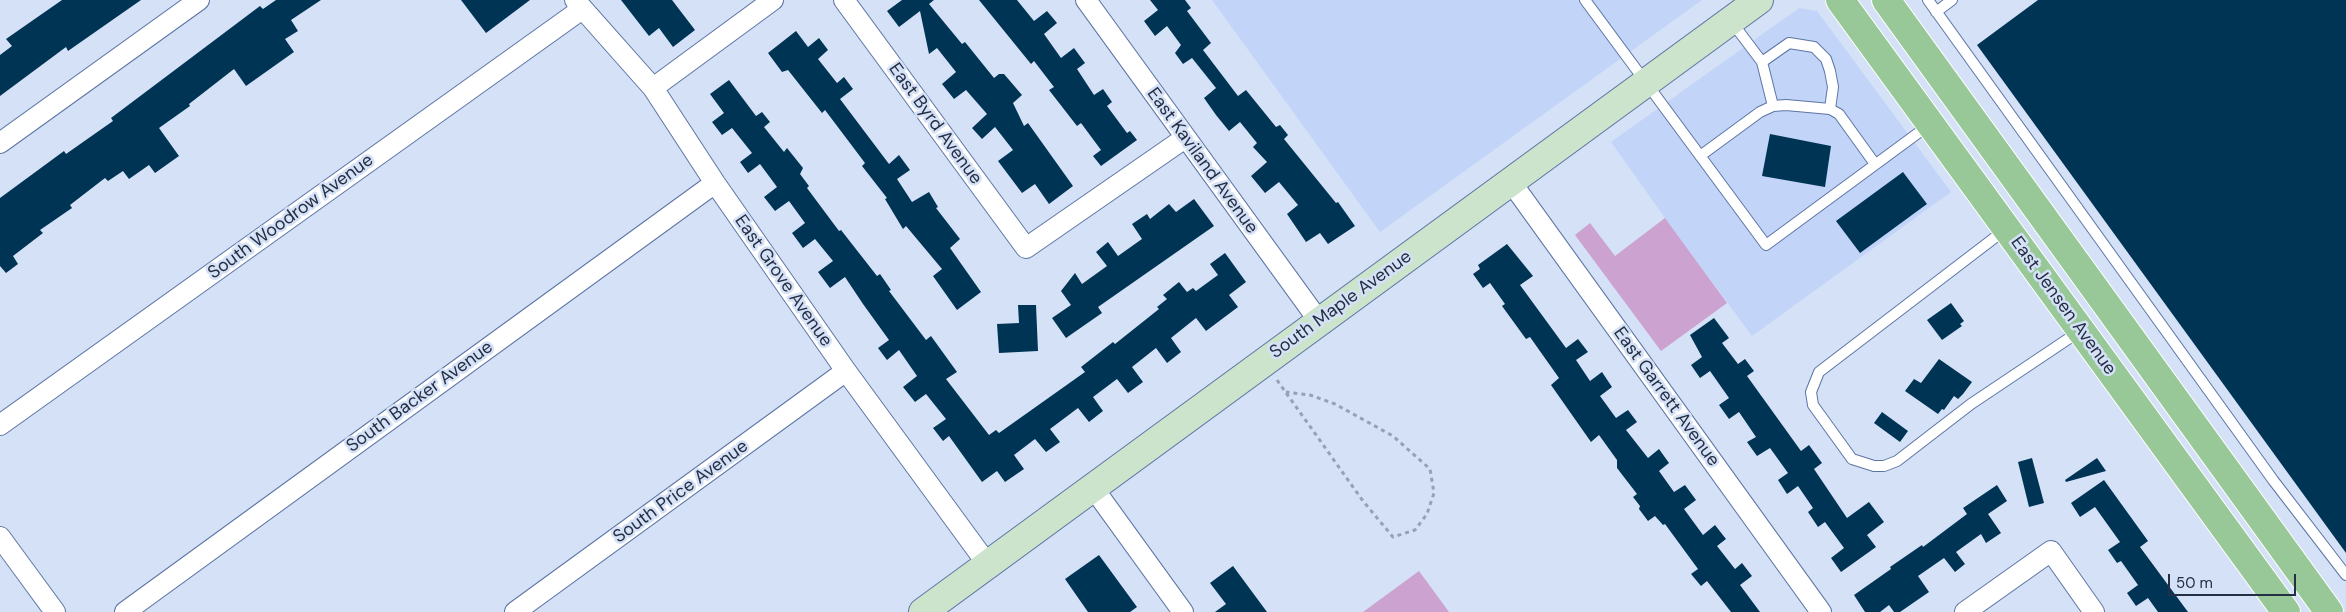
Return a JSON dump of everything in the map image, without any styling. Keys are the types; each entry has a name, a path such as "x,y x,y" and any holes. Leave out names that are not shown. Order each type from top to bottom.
{"main road":[{"name":"South Maple Avenue","path":"924,612 1094,489 1264,361 1646,84 1730,19 1759,0"},
{"name":"East Jensen Avenue","path":"1840,0 2286,612"},
{"name":"East Jensen Avenue","path":"1886,0 2330,612"}],"street":[{"path":"0,143 199,0"},
{"path":"653,88 774,0"},
{"name":"East Byrd Avenue","path":"844,0 1026,248 1185,138"},
{"name":"East Kaviland Avenue","path":"1086,0 1319,321"},
{"name":"East Grove Avenue","path":"579,4 653,88 714,183 846,371 988,565"},
{"name":"South Woodrow Avenue","path":"0,425 579,4"},
{"name":"East Garrett Avenue","path":"1511,182 1821,612"},
{"name":"South Backer Avenue","path":"125,612 714,183"},
{"name":"South Price Avenue","path":"515,612 846,371"},
{"path":"1094,489 1183,612"},
{"path":"0,537 55,612"},
{"path":"1965,612 2050,551 2094,612"}],"lane":[{"path":"1586,0 1766,245 1930,124"},
{"path":"1928,0 2273,480 2346,575"},
{"path":"1936,12 1952,0"},
{"path":"1730,19 1762,62 1773,106"},
{"path":"1762,62 1789,43 1814,47 1826,59 1830,71 1833,87 1830,109"},
{"path":"1700,156 1760,112 1773,106 1786,104 1830,109 1839,114 1875,164"},
{"path":"2006,229 1819,372 1811,392 1813,405 1852,459 1874,466 1884,466 1897,461 1971,404 2081,331"}],"path":[{"path":"1264,361 1363,501 1393,537 1415,530 1427,514 1434,493 1430,469 1393,436 1335,404 1310,396 1286,392"}],"shaded area":[{"path":"1212,0 1702,0 1380,232"},
{"path":"1799,8 1817,11 1951,192 1752,336 1611,142"},
{"path":"1665,218 1727,303 1661,351 1575,235 1590,223 1615,256"},
{"path":"1419,571 1449,612 1363,612"}],"building":[{"path":"62,0 141,0 68,51 66,47 0,96 0,55 12,46 6,39"},
{"path":"276,0 321,0 291,20 298,31 285,39 294,52 246,86 234,69 189,104 190,106 159,128 179,156 155,173 149,165 129,179 123,171 108,181 105,178 70,205 72,208 40,230 43,233 13,256 18,264 6,273 0,266 0,198 64,151 66,154 113,121 111,118 260,6 263,9"},
{"path":"461,0 530,0 486,33"},
{"path":"621,0 672,0 695,30 673,47 659,28 649,36"},
{"path":"902,0 934,0 929,4 962,44 965,42 994,78 999,74 1004,74 1022,95 1013,103 1024,126 1028,123 1073,186 1049,204 1035,184 1022,193 998,161 1013,150 995,127 982,139 972,128 987,114 966,90 954,99 942,84 956,72 937,48 929,54 920,11 899,27 887,11"},
{"path":"979,0 1017,0 1034,21 1047,11 1057,23 1044,34 1061,58 1074,48 1085,63 1077,69 1094,95 1103,89 1112,102 1107,106 1127,133 1130,131 1137,140 1101,166 1093,156 1101,150 1081,123 1077,126 1049,90 1054,87 1034,61 1031,64"},
{"path":"1150,0 1185,0 1191,8 1187,11 1211,43 1203,50 1238,96 1246,90 1276,127 1280,125 1288,135 1284,139 1336,203 1338,202 1355,226 1328,244 1320,233 1306,242 1287,214 1298,205 1279,182 1265,193 1251,176 1267,162 1253,147 1257,143 1240,122 1229,131 1216,115 1204,98 1216,88 1192,58 1183,64 1175,53 1181,45 1167,26 1155,36 1144,21 1158,10"},
{"path":"2038,0 2346,0 2346,553 1977,45"},
{"path":"796,31 808,47 819,38 828,50 818,59 837,83 844,77 853,89 840,99 889,164 899,155 910,170 897,179 912,202 929,192 938,207 936,208 960,239 950,248 981,292 957,310 933,276 942,269 906,226 903,229 885,199 887,198 862,166 865,163 825,110 822,113 788,70 782,72 768,53"},
{"path":"729,80 756,116 762,112 770,122 764,127 784,152 787,148 803,168 800,174 809,186 807,188 839,231 841,230 877,276 880,274 891,290 889,291 926,340 931,336 957,372 946,379 989,435 996,430 999,433 1085,372 1081,367 1113,342 1115,344 1159,309 1157,307 1167,299 1163,295 1179,282 1187,292 1193,288 1196,291 1218,275 1210,264 1225,253 1246,282 1229,295 1238,307 1206,331 1196,318 1171,338 1181,352 1167,363 1156,348 1132,367 1143,382 1128,393 1117,379 1093,397 1103,411 1089,422 1078,408 1050,429 1060,442 1046,452 1035,439 1014,455 1024,469 1005,482 997,471 982,482 949,436 943,441 933,428 946,419 926,394 915,402 903,387 917,376 899,350 887,360 878,348 889,340 845,277 830,288 818,272 833,261 815,239 803,248 792,233 805,223 789,201 775,211 764,197 777,187 760,164 748,173 740,162 752,153 732,128 722,135 712,122 724,113 710,94"},
{"path":"1770,134 1831,146 1825,187 1762,176"},
{"path":"1903,172 1927,204 1860,253 1836,221"},
{"path":"1194,199 1214,226 1098,307 1102,313 1066,338 1052,318 1071,305 1061,291 1075,273 1082,284 1107,266 1096,252 1108,242 1118,256 1142,239 1132,224 1147,214 1150,219 1169,204 1176,212"},
{"path":"1507,244 1533,276 1520,285 1566,348 1578,339 1588,352 1576,360 1590,381 1602,372 1612,387 1600,396 1616,418 1628,410 1637,422 1626,430 1648,458 1659,449 1669,463 1659,471 1674,492 1685,485 1696,500 1684,509 1703,535 1715,525 1726,539 1717,546 1735,569 1742,563 1752,576 1740,585 1760,612 1731,612 1707,581 1701,586 1691,574 1698,569 1665,524 1663,525 1655,516 1648,521 1639,509 1640,506 1633,497 1637,494 1617,468 1617,460 1599,435 1591,442 1551,385 1559,378 1530,337 1526,339 1502,306 1505,304 1490,283 1483,288 1473,274 1480,269 1478,265"},
{"path":"1951,303 1964,321 1960,324 1962,326 1942,340 1927,320"},
{"path":"1018,305 1036,305 1038,351 999,353 997,324 1019,323"},
{"path":"1714,318 1729,338 1722,343 1738,364 1745,359 1754,371 1747,376 1801,451 1809,445 1822,463 1814,469 1847,518 1869,502 1884,522 1867,535 1876,547 1841,572 1831,558 1844,548 1825,522 1818,527 1808,512 1813,508 1798,486 1787,494 1778,480 1788,473 1770,448 1757,456 1747,442 1756,437 1739,412 1729,419 1719,405 1729,398 1710,371 1700,378 1691,365 1702,357 1690,335"},
{"path":"1939,359 1972,382 1958,399 1954,396 1944,410 1942,409 1938,414 1905,391 1914,379 1921,383"},
{"path":"1882,412 1908,431 1900,442 1874,423"},
{"path":"2032,458 2044,503 2029,507 2018,462"},
{"path":"2097,458 2106,471 2066,482 2065,480"},
{"path":"2104,480 2148,541 2140,547 2188,612 2158,612 2148,598 2136,606 2127,593 2138,585 2121,561 2117,563 2108,550 2120,542 2095,507 2080,517 2071,503"},
{"path":"1997,485 2007,501 1988,514 2001,533 1986,543 1981,534 1956,552 1965,564 1955,572 1944,558 1918,576 1929,592 1900,612 1894,612 1889,605 1880,612 1865,612 1854,595 1891,569 1890,567 1922,545 1923,547 1967,514 1963,508"},
{"path":"1099,555 1137,607 1130,612 1088,612 1065,579"},
{"path":"1233,566 1267,612 1215,612 1226,604 1210,583"}]}
